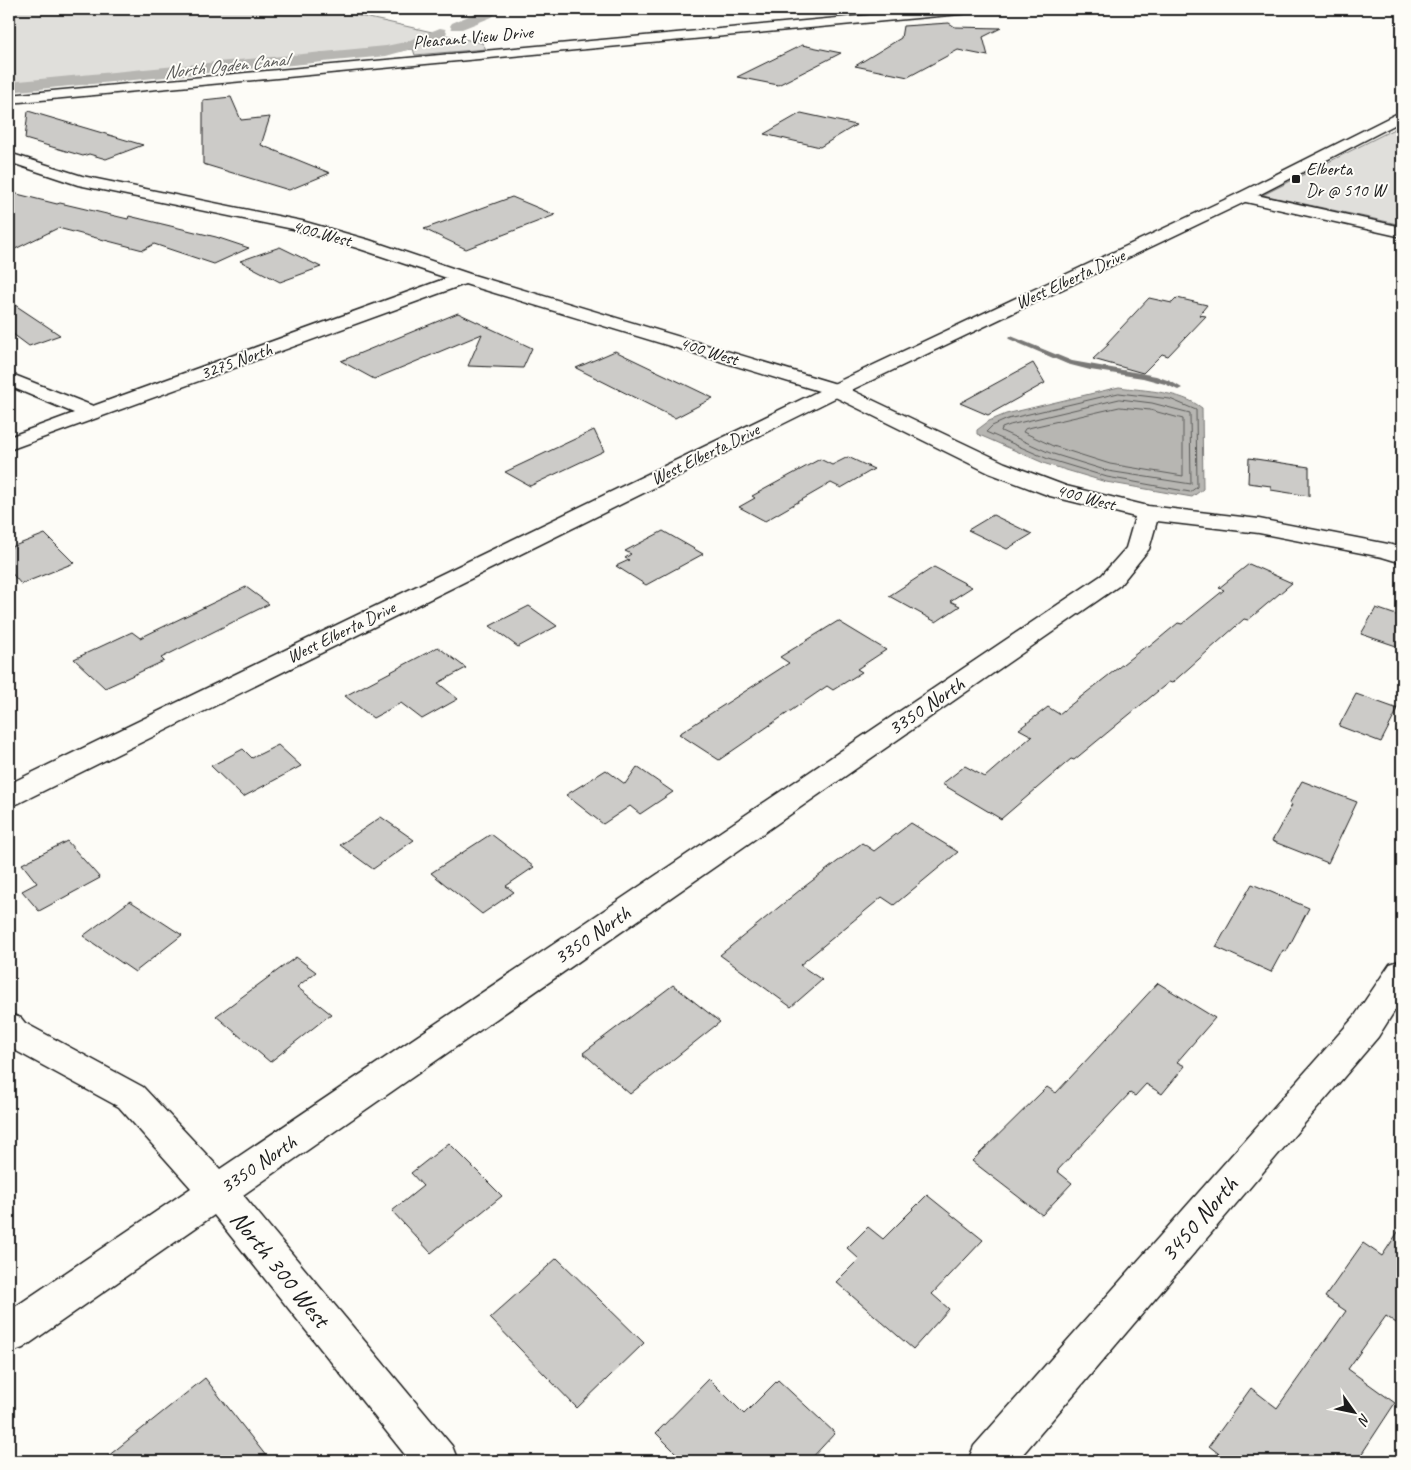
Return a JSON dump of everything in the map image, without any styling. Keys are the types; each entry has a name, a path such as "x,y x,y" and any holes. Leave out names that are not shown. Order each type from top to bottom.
{"street":[{"name":"Pleasant View Drive","path":"9,99 971,9"},
{"path":"758,15 772,27"},
{"name":"West Elberta Drive","path":"9,796 836,390 1243,197 1402,115"},
{"name":"400 West","path":"9,157 78,180 296,225 363,244 464,278 836,390 997,468 1058,491 1148,513 1259,526 1388,551 1402,556"},
{"path":"1243,197 1402,232"},
{"name":"3275 North","path":"9,444 464,278"},
{"path":"9,379 93,414"},
{"name":"3350 North","path":"9,1334 1111,580 1136,549 1148,513"},
{"name":"3450 North","path":"989,1461 1366,1027 1402,973"},
{"name":"North 300 West","path":"9,1028 14,1034 131,1097 217,1191 437,1461"}],"shaded area":[{"path":"9,9 328,9 482,43 486,49 415,55 413,49 9,86"},
{"path":"1402,125 1402,225 1263,195"}],"water":[{"path":"1119,387 1173,395 1193,402 1202,408 1203,489 1192,497 1106,482 1046,464 977,434 977,430 989,421 1006,414"}],"building":[{"path":"949,23 955,27 1001,28 983,37 988,56 958,50 908,77 855,66 901,38 903,26"},
{"path":"802,45 841,53 778,85 737,77"},
{"path":"231,97 241,120 270,117 261,145 330,173 289,190 203,164 203,100"},
{"path":"28,111 143,145 106,159 89,154 83,156 25,139"},
{"path":"801,113 856,125 820,147 764,134"},
{"path":"9,192 128,219 129,216 216,237 249,248 214,264 154,244 143,250 58,228 9,252"},
{"path":"512,197 555,215 466,249 424,229"},
{"path":"280,247 321,267 280,282 240,261"},
{"path":"1149,298 1172,303 1177,298 1207,305 1199,315 1206,316 1168,356 1162,354 1143,373 1093,359 1109,344 1106,344"},
{"path":"9,301 60,335 29,346 9,331"},
{"path":"458,313 532,348 523,368 468,366 482,334 374,379 341,361"},
{"path":"615,351 713,398 675,418 576,368"},
{"path":"1033,363 1045,383 988,415 960,403"},
{"path":"594,430 604,451 530,486 505,472"},
{"path":"848,457 874,469 841,488 831,483 765,521 739,507 755,498 752,496 820,459 832,465"},
{"path":"1249,458 1309,467 1309,496 1271,490 1271,486 1248,483"},
{"path":"993,515 1032,534 1007,549 968,530"},
{"path":"663,531 703,554 646,585 616,566 629,560 625,558 631,554 625,551"},
{"path":"45,534 74,563 21,584 9,570 9,548"},
{"path":"1249,564 1292,583 1248,620 1244,619 1172,683 1169,682 1074,760 1071,759 1001,819 942,784 965,766 985,777 1032,736 1019,729 1048,707 1059,714 1146,646 1149,647 1178,623 1182,624 1224,590 1219,588"},
{"path":"934,567 972,587 950,601 960,606 936,622 889,596"},
{"path":"246,587 269,604 161,658 164,661 105,688 74,659 132,632 140,638"},
{"path":"529,606 557,626 518,647 490,626"},
{"path":"1376,608 1402,617 1402,648 1361,634"},
{"path":"838,621 886,650 857,669 862,672 833,690 827,686 719,760 679,734 789,663 780,657"},
{"path":"438,647 466,668 438,683 458,699 422,719 401,703 373,718 345,696"},
{"path":"1356,694 1398,709 1381,742 1339,726"},
{"path":"278,745 301,766 243,797 211,766 243,749 252,758"},
{"path":"637,767 673,792 640,814 630,806 603,824 566,795 606,770 625,784"},
{"path":"1302,781 1357,802 1328,863 1272,841 1292,805 1289,804"},
{"path":"381,817 414,840 373,869 340,845"},
{"path":"911,823 958,852 894,905 882,897 800,965 822,980 791,1007 720,955 862,843 874,851"},
{"path":"491,834 534,867 506,886 514,892 482,914 431,873"},
{"path":"67,841 100,878 39,911 22,891 37,883 22,864"},
{"path":"1252,884 1309,908 1286,952 1283,950 1271,972 1216,947"},
{"path":"130,901 182,935 135,972 83,936"},
{"path":"296,957 316,972 297,987 331,1014 270,1062 216,1016"},
{"path":"1158,983 1215,1018 1177,1062 1185,1066 1162,1094 1146,1084 1135,1096 1130,1093 1057,1171 1072,1183 1042,1215 972,1161 1047,1087 1056,1093"},
{"path":"673,985 720,1022 630,1094 583,1053"},
{"path":"449,1143 502,1196 431,1253 392,1211 423,1186 411,1173"},
{"path":"927,1195 983,1240 932,1294 949,1309 913,1349 836,1282 859,1259 847,1248 868,1227 883,1239"},
{"path":"1402,1226 1402,1327 1386,1316 1348,1369 1395,1403 1357,1461 1228,1461 1209,1446 1251,1388 1277,1408 1346,1311 1325,1297 1363,1243 1382,1256"},
{"path":"557,1258 644,1343 577,1408 490,1318"},
{"path":"205,1378 270,1461 102,1461"},
{"path":"709,1379 744,1414 778,1380 835,1433 809,1461 684,1461 656,1433"}],"waterway":[{"name":"North Ogden Canal","path":"457,26 487,14 494,9"},
{"name":"North Ogden Canal","path":"9,87 386,51 410,45 440,32"},
{"path":"1011,338 1069,363 1090,368 1143,375 1168,382 1178,388"}],"place":[{"name":"Elberta Dr @ 510 W","path":"1296,179"}]}
